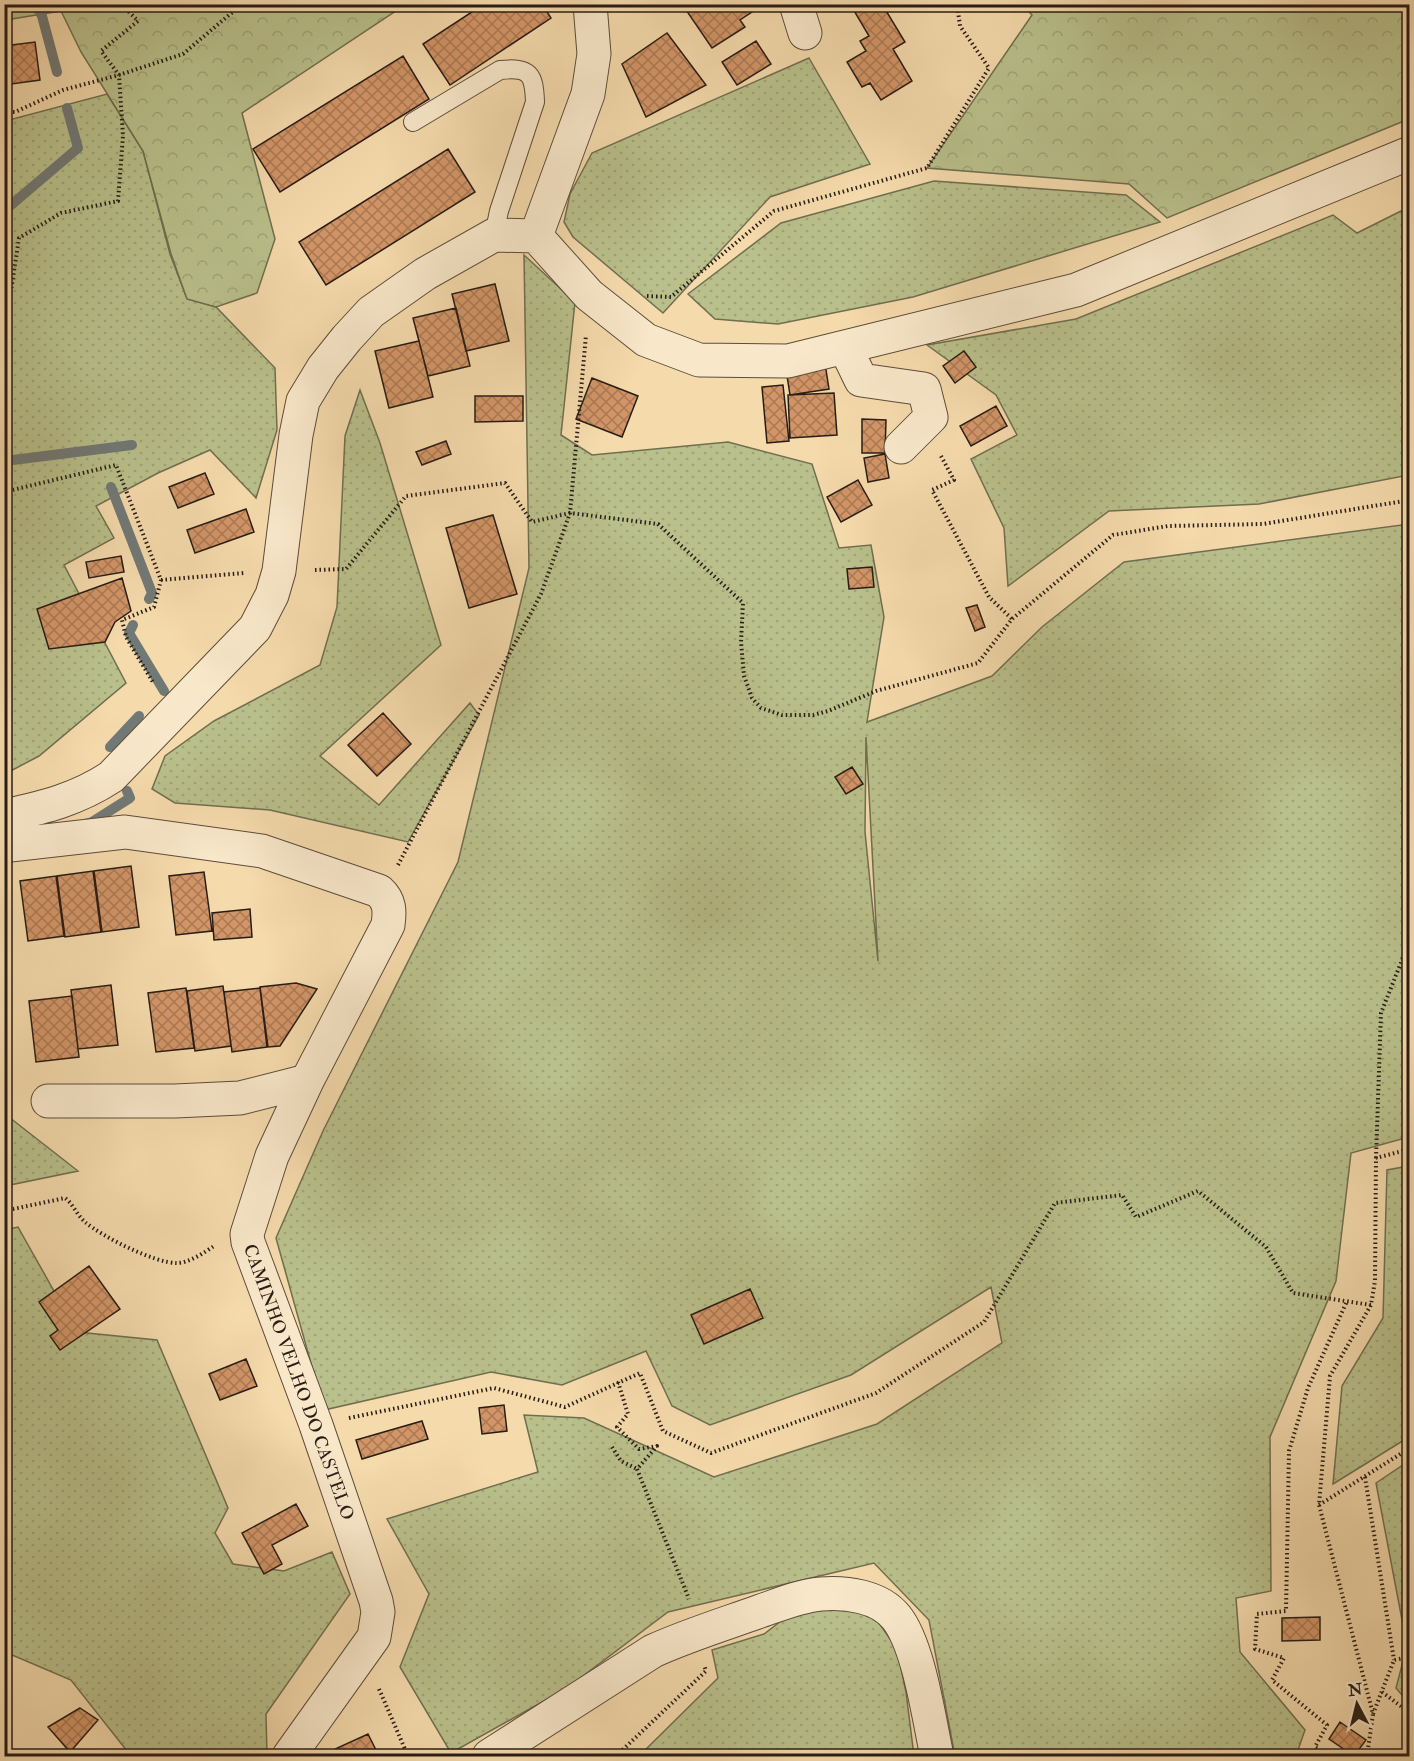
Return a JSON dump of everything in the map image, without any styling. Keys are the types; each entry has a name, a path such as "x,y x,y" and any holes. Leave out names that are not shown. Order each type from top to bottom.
{"street":[{"path":"536,236 588,94 594,54 590,4"},
{"path":"4,816 68,801 90,791 111,777 255,628 272,595 279,571 296,435 303,401 323,368 371,312 425,274 494,235 536,236 590,296 646,340 699,360 788,361 1077,290 1410,153"},
{"path":"845,347 861,380 924,389 931,417 901,447"},
{"path":"4,843 10,845 125,832 262,851 379,891 384,896"},
{"name":"CAMINHO VELHO DO CASTELO","path":"289,1756 374,1637 378,1612 316,1425 265,1291 247,1234 272,1156 307,1082 388,925 390,910 384,896"},
{"path":"48,1101 175,1101 240,1098 307,1082"},
{"path":"489,1756 653,1651 798,1599 821,1594 862,1597 882,1605 896,1617 909,1639 937,1756"}],"lane":[{"path":"413,122 500,70 524,70 531,75 535,84 535,102 499,211 494,235"}],"path":[{"path":"4,337 19,238 61,213 118,201 123,135 118,75 101,51 138,21 121,4"},
{"path":"4,112 15,112 63,90 183,54 242,4"},
{"path":"384,896 395,870 541,594 570,513 590,296 671,297 774,211 927,168 989,68 960,26 957,4"},
{"path":"901,447 936,446 954,480 932,489 989,597 1012,619"},
{"path":"4,492 116,465 161,579 153,607 122,620 126,637 156,689"},
{"path":"161,579 346,569 406,496 505,483 532,522 570,513 658,524 743,603 741,642 744,676 752,698 761,708 782,715 813,715 876,691 978,663 1012,619 1113,535 1168,526 1263,524 1410,500"},
{"path":"1373,1714 1319,1505 1330,1376 1371,1305 1375,1281 1381,1013 1410,940"},
{"path":"1376,1158 1410,1149"},
{"path":"316,1425 494,1388 564,1407 640,1373 663,1431 711,1453 876,1393 984,1322 1055,1203 1122,1195 1136,1217 1198,1191 1266,1247 1293,1293 1371,1305"},
{"path":"4,1211 65,1198 77,1215 110,1239 161,1261 179,1263 204,1252 230,1235 247,1234"},
{"path":"1328,1756 1315,1747 1327,1725 1272,1680 1284,1658 1255,1649 1257,1614 1286,1611 1289,1451 1308,1388 1347,1301"},
{"path":"618,1383 628,1414 617,1427 639,1449 657,1446 637,1469"},
{"path":"612,1447 621,1461 637,1469 689,1598 706,1671 616,1756"},
{"path":"1319,1505 1410,1448"},
{"path":"1365,1477 1394,1660 1373,1714 1367,1756"},
{"path":"1394,1660 1410,1657"},
{"path":"352,1665 377,1684 408,1756"},
{"path":"1382,1692 1410,1713"}],"green space":[{"path":"5,4 405,5 242,113 275,239 257,293 216,307 187,299 171,254 143,151 81,52 61,11 5,20"},
{"path":"1023,5 1409,5 1409,119 1167,218 1129,184 927,168 1032,15"},
{"path":"809,58 870,164 770,197 663,313 573,237 564,222 570,194 592,153"},
{"path":"107,94 143,151 170,254 187,299 216,307 275,368 277,430 256,498 210,450 158,473 96,506 114,538 64,565 126,683 39,756 5,774 5,121"},
{"path":"934,181 1126,195 1160,222 913,297 778,324 715,319 688,294 781,223"},
{"path":"1409,207 1409,475 1259,504 1109,511 1008,586 1004,528 971,459 1017,435 996,395 927,345 1076,319 1333,215 1357,233"},
{"path":"524,255 575,302 561,435 592,455 728,442 812,464 839,548 871,545 884,617 867,722 992,676 1042,627 1124,562 1409,524 1409,1137 1351,1153 1336,1281 1270,1437 1271,1591 1236,1598 1240,1652 1305,1730 1298,1750 1305,1756 955,1756 929,1620 874,1563 668,1612 567,1688 451,1753 400,1667 429,1594 387,1519 538,1472 524,1415 584,1418 714,1477 877,1424 1002,1343 991,1287 851,1375 710,1425 672,1406 646,1351 562,1385 491,1372 324,1410 276,1238 323,1131 458,862 529,568","holes":["866,737 878,961 865,832"]},
{"path":"360,390 380,443 441,645 320,756 379,805 470,703 479,715 408,842 270,810 175,803 152,789 165,756 214,721 320,665 337,607 345,436"},
{"path":"5,1114 78,1171 5,1186"},
{"path":"1409,1166 1409,1437 1333,1484 1342,1386 1383,1318 1387,1170"},
{"path":"18,1227 77,1332 157,1340 228,1508 215,1533 233,1564 284,1571 332,1552 350,1594 266,1714 267,1756 131,1756 71,1680 5,1652 4,1230"},
{"path":"1409,1461 1409,1703 1396,1688 1407,1646 1376,1483"},
{"path":"858,1608 879,1623 897,1649 906,1692 914,1756 639,1756 718,1678 712,1650 764,1634 794,1611"}],"building":[{"path":"484,4 542,4 551,18 450,85 423,44"},
{"path":"682,4 764,4 740,20 745,27 712,48"},
{"path":"860,4 882,4 905,42 893,49 912,81 881,100 870,83 862,87 847,62 866,51 860,41 869,36 853,9"},
{"path":"667,33 706,85 646,117 622,64"},
{"path":"756,41 771,64 737,85 722,62"},
{"path":"35,42 40,80 4,85 4,46"},
{"path":"403,56 429,99 280,192 253,149"},
{"path":"448,149 475,192 326,285 299,242"},
{"path":"495,284 509,341 466,351 452,294"},
{"path":"456,308 470,366 428,376 413,318"},
{"path":"419,341 433,397 389,408 375,351"},
{"path":"964,351 976,367 955,383 943,366"},
{"path":"824,357 829,389 790,395 785,363"},
{"path":"592,378 638,396 622,437 576,419"},
{"path":"783,385 789,441 767,443 762,387"},
{"path":"834,393 837,435 790,438 788,395"},
{"path":"475,396 523,396 523,421 475,422"},
{"path":"996,406 1007,426 971,446 960,426"},
{"path":"862,419 886,420 885,453 862,453"},
{"path":"446,441 451,454 422,465 416,452"},
{"path":"885,454 889,478 868,482 864,458"},
{"path":"205,473 214,494 178,508 169,487"},
{"path":"858,480 872,505 841,522 827,497"},
{"path":"246,509 254,532 195,553 187,530"},
{"path":"493,515 517,594 469,608 446,528"},
{"path":"121,556 124,572 89,578 86,562"},
{"path":"872,567 874,587 849,589 847,569"},
{"path":"122,578 131,611 115,622 105,642 49,649 37,609"},
{"path":"977,605 985,627 975,631 966,608"},
{"path":"383,713 411,744 377,776 348,745"},
{"path":"852,767 863,784 846,794 835,777"},
{"path":"131,866 139,927 102,932 94,871"},
{"path":"93,871 101,932 65,937 57,876"},
{"path":"204,872 212,931 176,935 169,876"},
{"path":"56,876 64,936 28,941 20,881"},
{"path":"250,909 252,937 214,940 212,913"},
{"path":"296,983 317,989 280,1046 268,1047 260,987"},
{"path":"111,985 118,1045 78,1049 71,990"},
{"path":"223,986 231,1046 195,1051 187,991"},
{"path":"186,988 194,1048 156,1052 148,993"},
{"path":"260,988 267,1047 232,1052 224,992"},
{"path":"72,996 79,1057 36,1062 29,1001"},
{"path":"89,1266 120,1309 60,1350 50,1336 58,1330 39,1302"},
{"path":"750,1289 763,1318 704,1344 691,1315"},
{"path":"246,1359 257,1386 220,1400 209,1374"},
{"path":"504,1405 507,1431 482,1434 479,1408"},
{"path":"422,1421 428,1439 362,1459 356,1440"},
{"path":"296,1504 308,1526 272,1545 282,1564 264,1574 242,1533"},
{"path":"1320,1617 1320,1640 1282,1641 1282,1618"},
{"path":"80,1708 98,1720 70,1752 48,1727"},
{"path":"1340,1722 1366,1740 1354,1756 1329,1739"},
{"path":"368,1734 378,1754 339,1756 335,1749"}],"waterway":[{"path":"36,4 42,16 57,72"},
{"path":"4,211 78,148 67,108"},
{"path":"5,461 132,445"},
{"path":"111,487 152,593 149,599"},
{"path":"133,625 129,633 164,691"},
{"path":"110,747 139,716"},
{"path":"85,824 130,798 127,791"}]}
